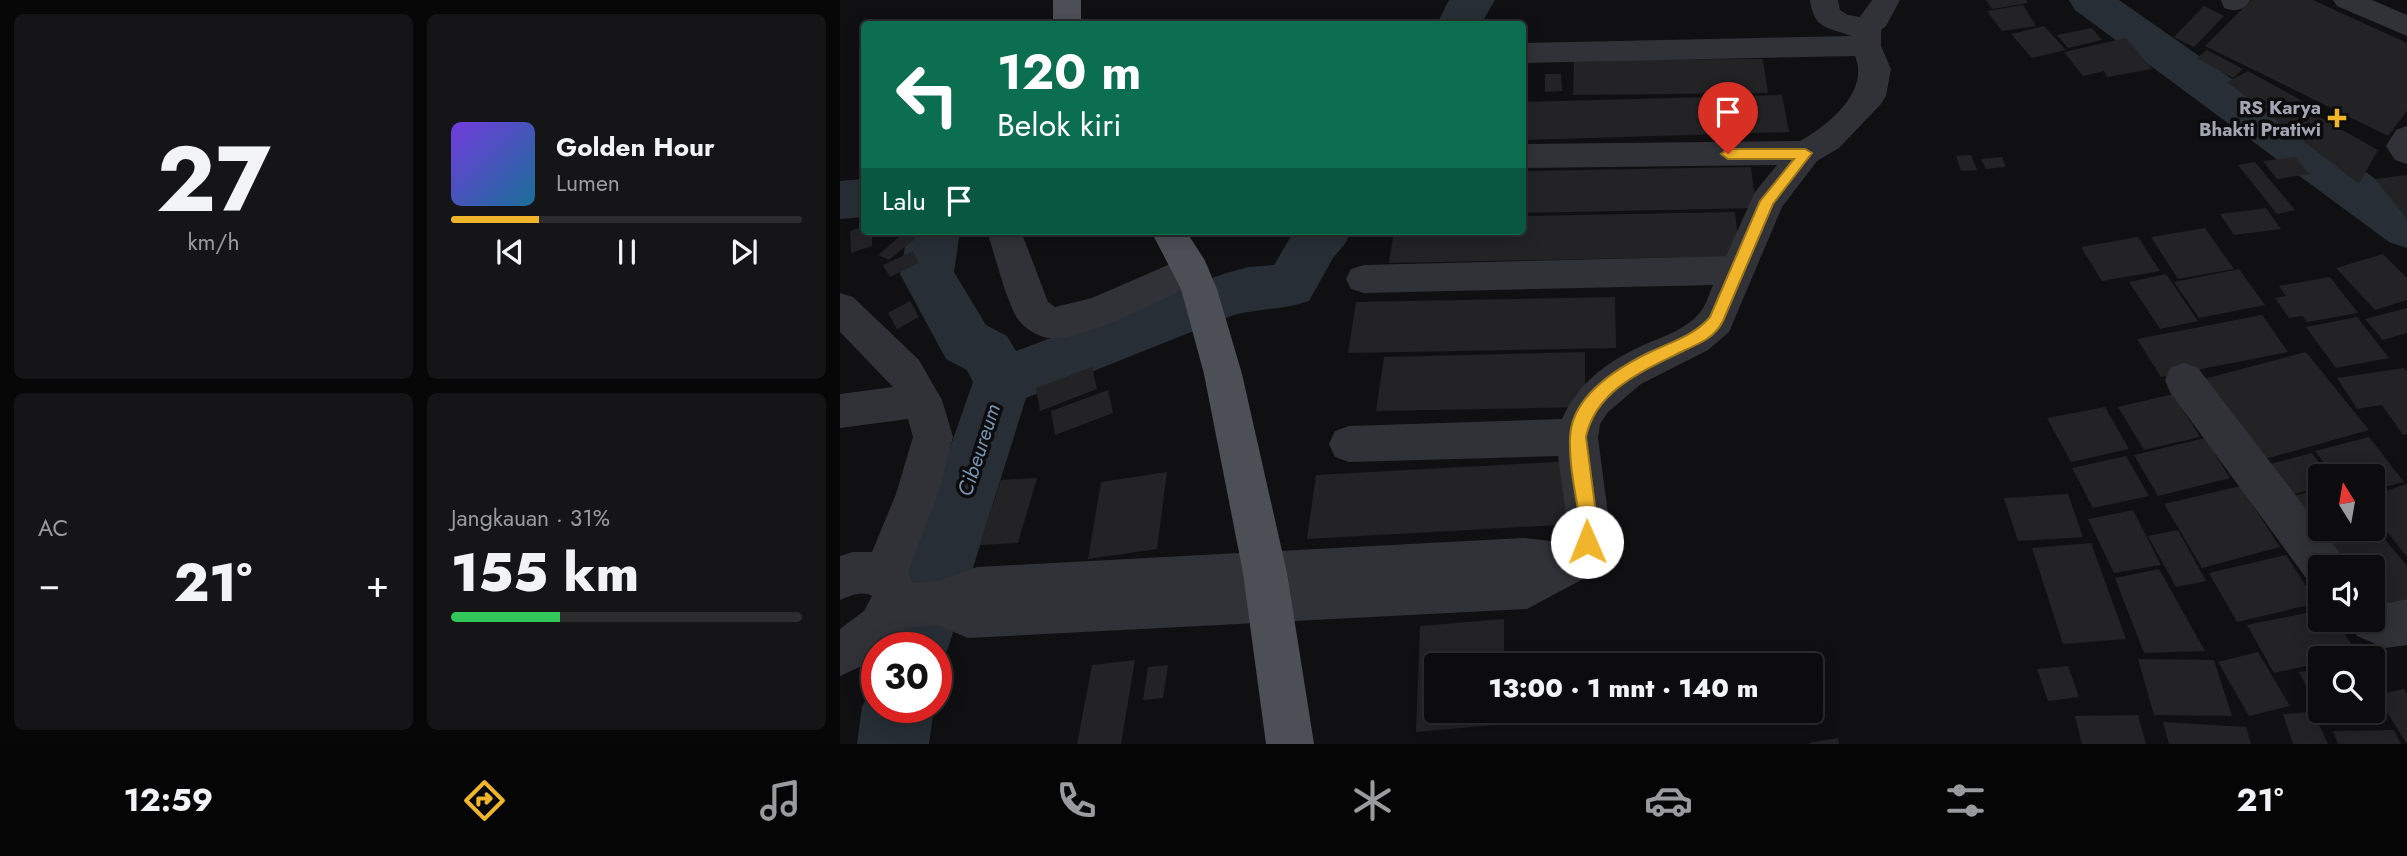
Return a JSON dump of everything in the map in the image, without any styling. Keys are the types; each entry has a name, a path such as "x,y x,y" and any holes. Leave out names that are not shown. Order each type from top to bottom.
{"main road":[{"path":"1067,0 1067,21"},
{"path":"1170,235 1195,279 1223,374 1267,587 1290,744"}],"street":[{"path":"1824,0 1826,14 1840,24 1876,16"},
{"path":"2347,0 2407,26"},
{"path":"1526,53 1876,16"},
{"path":"895,587 968,616 1267,587 1527,587 1568,564 1580,554 1587,542 1589,529 1578,437 1581,422 1592,403 1608,385 1644,363 1706,333 1716,321 1768,201 1805,153 1828,140 1870,96 1876,69 1876,16"},
{"path":"2407,138 2402,146 2407,152"},
{"path":"1526,156 1805,153"},
{"path":"1005,235 1033,311 1049,323 1071,321 1195,279"},
{"path":"1364,279 1737,270"},
{"path":"840,308 905,372 922,400 933,437 895,587 876,632 840,653"},
{"path":"2184,380 2315,555"},
{"path":"840,411 922,400"},
{"path":"1349,444 1578,437"},
{"path":"2385,625 2407,622"}],"building":[{"path":"1986,0 2026,0 2028,3 1992,9"},
{"path":"2251,0 2313,0 2407,43 2407,111 2388,136 2205,46"},
{"path":"2023,5 2036,26 2002,31 1987,11"},
{"path":"2204,6 2224,16 2194,47 2174,37"},
{"path":"2044,26 2066,50 2032,58 2011,34"},
{"path":"2092,28 2102,40 2068,48 2057,35"},
{"path":"2126,38 2152,69 2107,77 2104,71 2083,76 2064,52"},
{"path":"2207,50 2243,69 2233,78 2197,58"},
{"path":"1763,59 1768,93 1573,95 1574,60"},
{"path":"2248,71 2317,109 2312,113 2378,150 2359,184 2227,82"},
{"path":"1545,74 1561,74 1562,91 1545,92"},
{"path":"1782,95 1789,132 1526,140 1526,102"},
{"path":"1971,155 1977,170 1961,171 1956,156"},
{"path":"2002,157 2006,167 1986,169 1981,159"},
{"path":"2295,157 2309,174 2277,179 2263,161"},
{"path":"2255,162 2295,210 2277,214 2238,165"},
{"path":"1751,167 1756,208 1526,213 1526,171"},
{"path":"2407,175 2407,219 2375,179"},
{"path":"2266,208 2281,229 2234,235 2220,214"},
{"path":"1735,212 1740,256 1389,263 1393,235 1526,235 1526,216"},
{"path":"861,227 861,235 872,235 872,246 851,253 850,231"},
{"path":"2205,228 2234,269 2178,279 2151,237"},
{"path":"901,235 916,238 889,260 878,255"},
{"path":"2138,237 2160,271 2102,281 2081,247"},
{"path":"913,251 919,263 890,277 883,265"},
{"path":"2383,254 2407,278 2407,300 2375,310 2336,268"},
{"path":"2239,269 2265,305 2199,318 2174,282"},
{"path":"2166,274 2198,321 2160,329 2129,282"},
{"path":"2330,277 2358,313 2307,322 2303,316 2289,318 2275,298 2286,296 2279,286"},
{"path":"1615,297 1616,348 1348,353 1356,302"},
{"path":"910,301 919,317 897,329 888,313"},
{"path":"2407,308 2407,333 2383,340 2365,319"},
{"path":"2262,315 2288,352 2161,377 2137,339"},
{"path":"2357,317 2389,358 2336,368 2306,327"},
{"path":"1585,352 1585,407 1376,411 1384,357"},
{"path":"2306,352 2369,430 2258,461 2200,380"},
{"path":"1092,367 1097,389 1040,411 1036,388"},
{"path":"2404,368 2407,372 2407,434 2403,435 2382,405 2357,409 2337,378"},
{"path":"1108,390 1113,413 1055,435 1051,411"},
{"path":"2173,394 2200,437 2144,450 2118,407"},
{"path":"2105,407 2129,449 2071,462 2047,418"},
{"path":"2369,437 2404,482 2385,487 2385,464 2325,464 2315,451"},
{"path":"2205,438 2230,478 2158,496 2134,455"},
{"path":"2312,453 2320,464 2308,464 2308,490 2281,498 2259,467"},
{"path":"2126,456 2149,496 2093,508 2072,468"},
{"path":"1574,461 1576,524 1307,539 1316,475"},
{"path":"1167,472 1157,549 1088,559 1101,482"},
{"path":"1037,478 1018,543 980,545 1001,480"},
{"path":"2407,484 2407,557 2385,529 2385,491"},
{"path":"2240,486 2280,547 2202,568 2164,504"},
{"path":"2308,492 2308,537 2306,538 2280,500"},
{"path":"2068,494 2083,537 2018,541 2004,498"},
{"path":"2133,510 2161,565 2114,573 2088,519"},
{"path":"2178,530 2206,581 2176,587 2148,536"},
{"path":"2385,539 2407,566 2407,618 2385,612 2385,555 2328,555 2316,541"},
{"path":"2091,543 2126,639 2063,644 2032,548"},
{"path":"2286,555 2308,589 2308,605 2237,622 2209,573"},
{"path":"2159,569 2205,651 2144,653 2115,578"},
{"path":"2308,612 2308,632 2344,632 2352,646 2308,646 2308,666 2274,673 2247,625"},
{"path":"1504,619 1504,653 1424,653 1424,723 1505,724 1416,732 1420,626"},
{"path":"2258,652 2290,706 2249,716 2218,662"},
{"path":"2138,659 2214,660 2232,716 2154,715"},
{"path":"1135,660 1121,744 1077,744 1092,665"},
{"path":"1168,665 1163,698 1143,700 1148,667"},
{"path":"2068,666 2079,697 2048,701 2037,669"},
{"path":"2308,671 2308,690 2299,672"},
{"path":"2404,689 2407,694 2407,744 2385,709 2385,693"},
{"path":"2308,712 2308,723 2318,723 2328,744 2293,744 2283,714"},
{"path":"2138,715 2146,744 2082,744 2075,716"},
{"path":"2163,722 2246,727 2251,744 2169,744"},
{"path":"2394,730 2401,744 2338,744 2333,731"},
{"path":"1838,738 1839,744 1809,744 1809,743"}],"waterway":[{"path":"1460,21 1467,6 1474,0"},
{"path":"2090,0 2407,228"},
{"name":"Cibeureum","path":"840,200 861,198"},
{"name":"Cibeureum","path":"933,235 927,274 966,342 987,353 1002,382"},
{"path":"1002,382 1223,296 1248,289 1290,286 1314,243 1322,235"},
{"name":"Cibeureum","path":"919,632 1002,382"},
{"name":"Cibeureum","path":"893,744 896,723"}],"place":[{"name":"RS Karya Bhakti Pratiwi","path":"2337,118"}],"route":[{"path":"1587,542 1589,529 1578,437 1581,422 1592,403 1608,385 1627,372 1706,333 1716,321 1768,201 1805,153 1728,154"}]}
